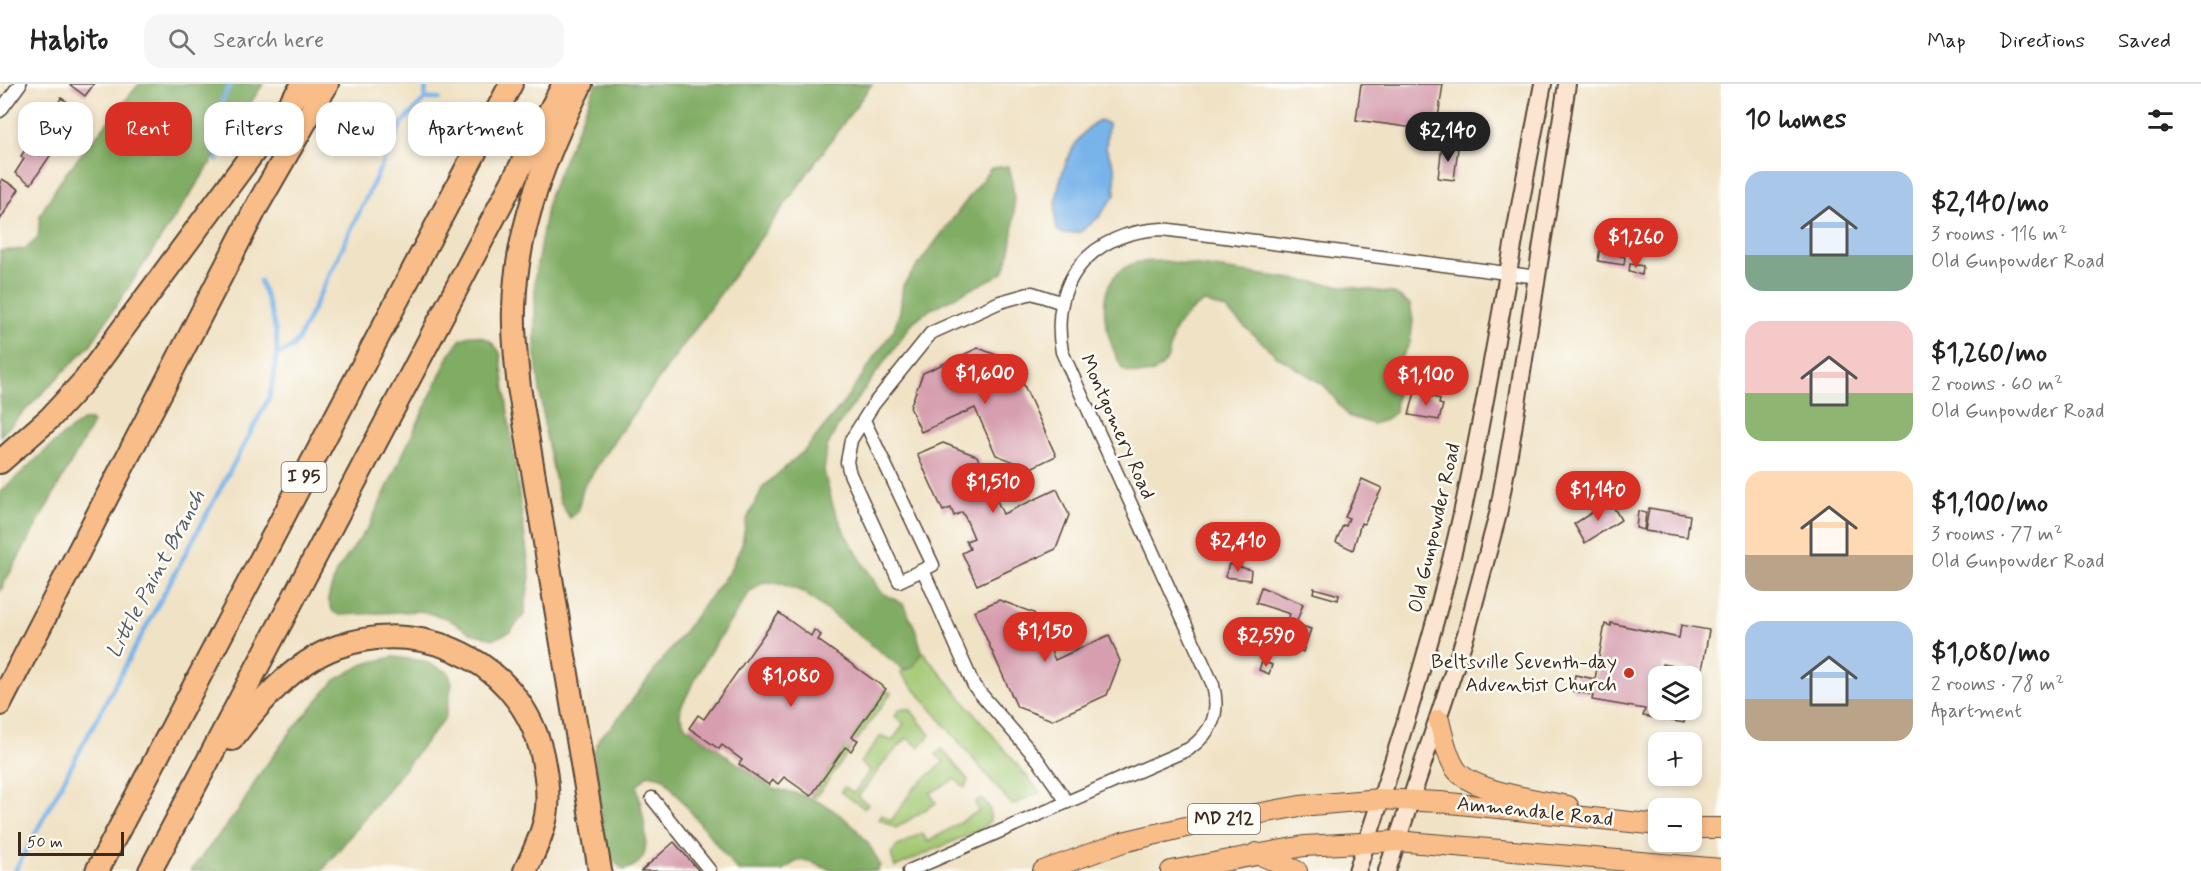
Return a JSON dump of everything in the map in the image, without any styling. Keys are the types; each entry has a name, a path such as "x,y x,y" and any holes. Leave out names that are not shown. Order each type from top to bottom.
{"highway":[{"path":"0,462 50,418 85,380 304,84"},
{"path":"0,704 257,206 327,84"},
{"name":"I 95","path":"96,871 511,84"},
{"path":"150,871 564,84"},
{"path":"581,84 539,177 518,264 514,308 519,387 600,871"},
{"path":"150,871 226,746 252,712 275,688 302,665 336,647 375,637 412,637 447,646 480,663 505,685 527,713 541,746 547,780 546,814 537,848 525,871"}],"main road":[{"name":"Old Gunpowder Road","path":"1357,871 1444,590 1471,473 1543,84"},
{"path":"1387,871 1440,720 1469,624 1498,514 1538,277 1567,84"},
{"path":"1440,720 1444,743 1455,768 1475,784 1648,822"},
{"name":"MD 212","path":"1043,871 1123,842 1190,826 1300,806 1380,799 1412,800"},
{"name":"Ammendale Road","path":"1412,800 1648,823"},
{"path":"1702,828 1721,828"},
{"name":"MD 212","path":"1171,871 1256,853 1305,846 1397,841"},
{"name":"Ammendale Road","path":"1397,841 1721,869"},
{"path":"1256,853 1297,871"}],"street":[{"path":"0,111 20,84"},
{"name":"Montgomery Road","path":"909,871 1189,748 1203,739 1212,726 1217,712 1213,685 1068,367 1059,333 1060,302 1070,280 1083,261 1100,246 1118,236 1140,230 1161,229 1538,277"},
{"path":"864,420 933,565 899,581 850,474 848,450 850,440 864,420 932,333 1000,302 1032,293 1060,302"},
{"path":"923,570 974,686 1038,760 1067,802"},
{"path":"652,798 710,871"}],"green space":[{"path":"139,84 263,84 251,102 204,102 204,156 215,156 91,344 0,436 0,251 25,249 38,238 40,215 62,178 80,156 93,156 93,140 105,126 105,156 192,156 192,102 124,102"},
{"path":"596,84 872,84 611,445 583,488 578,510 570,518 560,502 545,431 535,351 535,276 549,196"},
{"path":"1009,166 1014,220 1011,247 1003,273 931,309 913,322 838,426 827,447 824,471 833,506 848,539 881,592 903,604 915,628 922,651 913,667 904,670 803,592 779,583 763,582 749,593 706,658 681,707 680,716 685,726 773,789 807,797 837,813 850,823 872,850 880,865 877,871 834,871 803,860 797,861 783,871 738,871 663,777 648,774 637,786 646,841 643,857 632,867 624,870 607,856 594,753 599,738 614,724 729,572 742,545 746,521 763,487 807,448 845,401 894,329 900,311 903,285 991,168"},
{"path":"1164,261 1393,293 1410,304 1413,321 1410,343 1399,362 1395,412 1385,420 1373,424 1348,416 1324,385 1278,357 1225,309 1204,302 1187,315 1177,327 1167,359 1158,370 1141,374 1123,370 1111,343 1107,327 1105,297 1118,273 1132,264"},
{"path":"470,335 488,340 500,353 530,576 524,615 510,632 493,639 471,633 447,618 420,611 340,615 333,612 328,599 336,572 369,526 449,356 460,340"},
{"path":"84,420 91,420 93,423 0,591 0,492 62,436"},
{"path":"922,651 1040,792 1012,805 900,672 913,667"},
{"path":"393,657 423,661 448,672 452,683 445,718 322,871 190,871 239,810 259,775 293,729 335,680 364,664"},
{"path":"885,690 891,693 821,790 815,797 811,796"},
{"path":"899,709 910,709 930,735 919,747 907,738 885,761 858,797 868,804 864,808 841,792 844,787 854,793 870,770 860,763 881,736 892,741 904,724 895,716"},
{"path":"942,749 968,780 965,788 955,779 930,793 936,803 896,828 879,819 882,815 891,821 914,788 944,762 936,754"},
{"path":"983,799 990,809 990,821 979,830 895,867 891,854 896,847 922,833 928,842 979,811 975,803"}],"water":[{"path":"1100,120 1108,124 1106,148 1115,168 1115,195 1099,217 1080,232 1064,234 1057,230 1056,201 1064,169 1079,139"}],"building":[{"path":"69,84 94,84 85,96"},
{"path":"1361,84 1443,84 1436,131 1356,120"},
{"path":"1442,146 1458,148 1454,180 1438,178"},
{"path":"21,156 50,156 31,184 15,173 24,159"},
{"path":"2,179 19,189 0,220 0,182"},
{"path":"1602,233 1620,236 1617,255 1625,257 1624,265 1598,261"},
{"path":"1630,264 1643,266 1642,275 1629,272"},
{"path":"978,348 1013,361 1056,456 1031,468 996,455 975,408 921,432 910,407 923,373"},
{"path":"1415,392 1440,399 1439,404 1443,405 1439,420 1409,415"},
{"path":"943,443 977,456 1003,514 1057,489 1069,515 1056,549 977,585 962,553 970,549 966,541 974,538 966,519 962,512 954,516 951,508 943,511 917,454"},
{"path":"1362,479 1382,488 1364,524 1361,523 1353,550 1336,542 1343,525 1346,526 1349,518 1345,517"},
{"path":"1610,501 1621,520 1585,543 1574,524"},
{"path":"1649,508 1690,515 1687,537 1645,531"},
{"path":"1638,511 1646,513 1644,530 1636,528"},
{"path":"1229,564 1251,570 1250,580 1225,577"},
{"path":"1261,587 1303,604 1296,624 1311,629 1303,652 1297,649 1294,656 1277,651 1290,614 1256,603"},
{"path":"1314,588 1339,595 1338,600 1313,593"},
{"path":"999,600 1034,613 1055,660 1109,635 1120,661 1107,695 1052,720 1017,707 974,611"},
{"path":"779,613 811,636 814,630 821,635 818,640 886,689 852,737 858,740 851,751 845,747 811,796 784,777 778,784 773,780 769,785 739,764 742,760 722,745 719,749 689,728 698,715 704,719"},
{"name":"Beltsville Seventh-day Adventist Church","path":"1611,623 1679,638 1681,625 1709,630 1702,671 1702,666 1663,664 1663,666 1648,666 1648,717 1643,716 1645,709 1592,700 1593,695 1572,691 1575,675 1595,679 1605,624 1611,626"},
{"path":"1262,661 1272,665 1269,674 1259,670"},
{"name":"Beltsville Seventh-day Adventist Church","path":"1666,720 1684,720 1684,723"},
{"path":"674,842 699,871 641,871"}],"waterway":[{"name":"Little Paint Branch","path":"217,160 219,111 231,84"},
{"path":"425,99 426,84"},
{"path":"277,355 293,347 298,340 402,123 425,99 439,99"},
{"name":"Little Paint Branch","path":"15,871 269,398 277,352 275,326 260,281"}],"place":[{"name":"Beltsville Seventh-day Adventist Church","path":"1629,673"}]}
